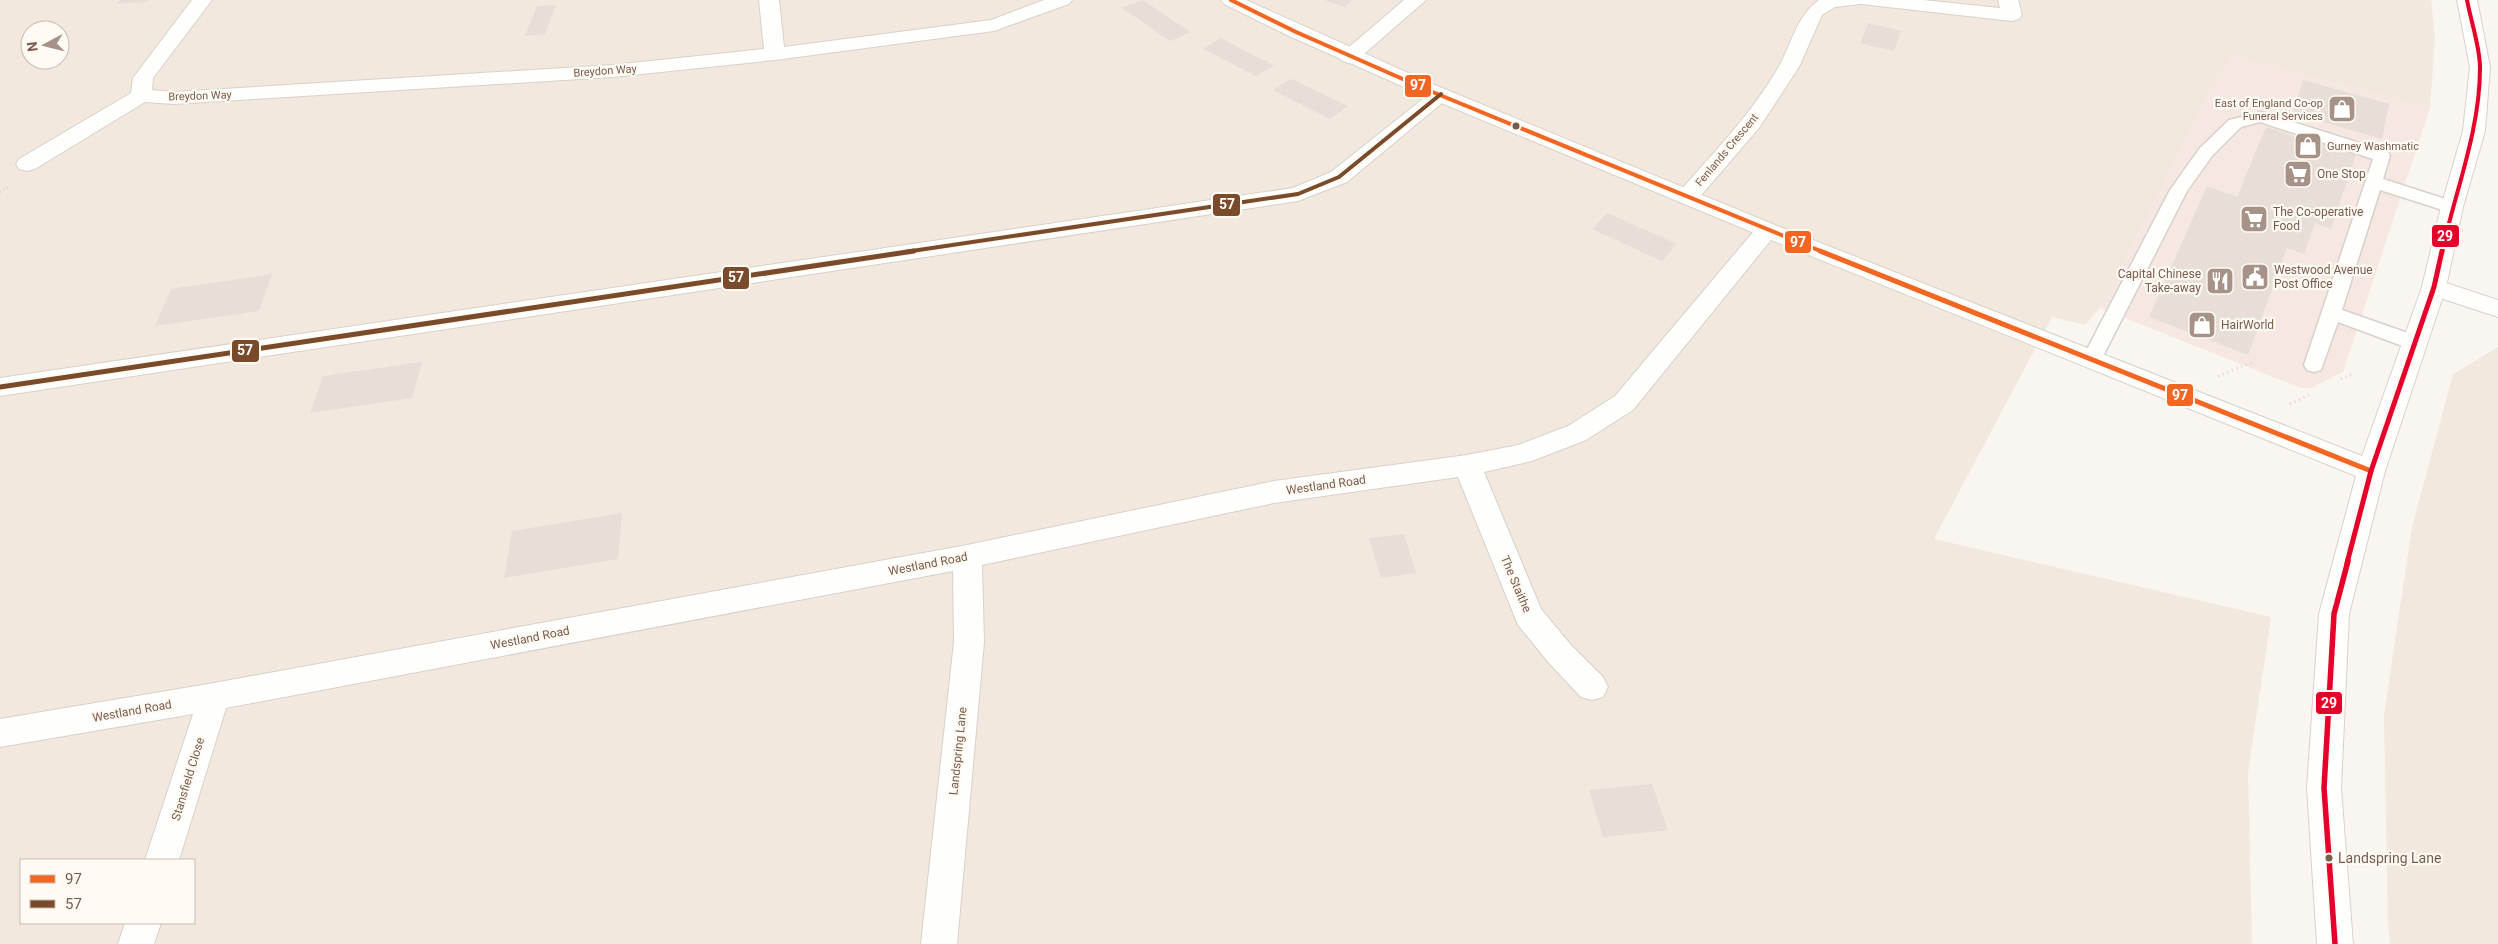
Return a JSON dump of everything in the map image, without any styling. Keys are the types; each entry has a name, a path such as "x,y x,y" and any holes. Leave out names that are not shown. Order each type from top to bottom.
{"street":[{"path":"27,164 141,96 143,78 202,0"},
{"path":"769,0 775,54"},
{"name":"Breydon Way","path":"141,96 174,98 613,71 775,54 994,25 1062,0"},
{"path":"1231,0 1349,57 1689,196 1767,230 2371,471"},
{"path":"1349,57 1416,0"},
{"name":"Fenlands Crescent","path":"1689,196 1752,123 1789,67 1814,12 1830,1 1854,0"},
{"path":"1868,0 2010,7 2019,35"},
{"path":"2335,944 2324,788 2334,614 2371,471 2434,287 2452,207 2474,131 2480,67 2467,0"},
{"path":"0,387 1298,194 1339,176 1441,94"},
{"name":"Westland Road","path":"0,733 214,697 967,557 1274,492 1467,465 1522,454 1577,433 1624,404 1767,230"},
{"path":"2434,287 2498,309"},
{"name":"The Staithe","path":"1467,465 1529,616 1560,654 1592,687"},
{"name":"Landspring Lane","path":"939,944 969,642 967,557"},
{"name":"Stansfield Close","path":"162,859 214,697"},
{"path":"136,944 143,924"}],"lane":[{"path":"2092,359 2179,190 2206,152 2235,123 2261,117 2382,156 2314,365"},
{"path":"2374,182 2452,207"},
{"path":"2331,313 2415,344"}],"path":[{"path":"2215,377 2252,362"}],"shaded area":[{"path":"0,0 2431,0 2435,38 2430,108 2232,56 2209,94 2100,308 2085,325 2052,317 1934,539 2271,617 2248,773 2252,944 0,944"},
{"path":"2232,56 2430,108 2343,372 2311,388 2301,388 2100,308 2209,94"},
{"path":"2498,347 2498,944 2390,944 2388,926 2384,715 2412,527 2453,374"}],"building":[{"path":"120,0 148,0 146,2 117,4"},
{"path":"1143,0 1191,32 1170,41 1122,8"},
{"path":"1324,0 1352,0 1345,7"},
{"path":"556,5 545,34 525,36 537,6"},
{"path":"1868,23 1901,31 1894,51 1860,43"},
{"path":"1221,38 1274,65 1256,76 1203,49"},
{"path":"1291,79 1348,106 1330,119 1273,90"},
{"name":"East of England Co-op Funeral Services","path":"2303,80 2389,104 2382,139 2293,113"},
{"path":"2266,127 2297,137 2299,132 2357,151 2331,229 2315,223 2304,254 2287,248 2248,355 2149,317 2207,186 2237,197"},
{"path":"1607,213 1677,244 1662,261 1592,229"},
{"path":"272,274 259,311 155,326 171,289"},
{"path":"422,362 412,398 310,413 323,376"},
{"path":"622,513 618,559 504,578 512,531"},
{"path":"1404,534 1416,573 1381,578 1369,538"},
{"path":"1652,784 1668,830 1603,837 1589,790"}],"transit line":[{"name":"97","path":"1231,0 1296,32 1430,91 1767,230 2371,471"},
{"name":"29","path":"2335,944 2324,788 2334,614 2371,471 2434,287 2452,207 2474,131 2480,67 2467,0"},
{"name":"57","path":"0,387 1298,194 1339,177 1441,94"}],"place":[{"name":"East of England Co-op Funeral Services","path":"2342,109"},
{"name":"Gurney Washmatic","path":"2308,146"},
{"name":"One Stop","path":"2298,174"},
{"name":"The Co-operative Food","path":"2254,219"},
{"name":"Westwood Avenue Post Office","path":"2255,277"},
{"name":"Capital Chinese Take-away","path":"2220,281"},
{"name":"HairWorld","path":"2202,325"},
{"name":"Landspring Lane","path":"2329,858"}]}
